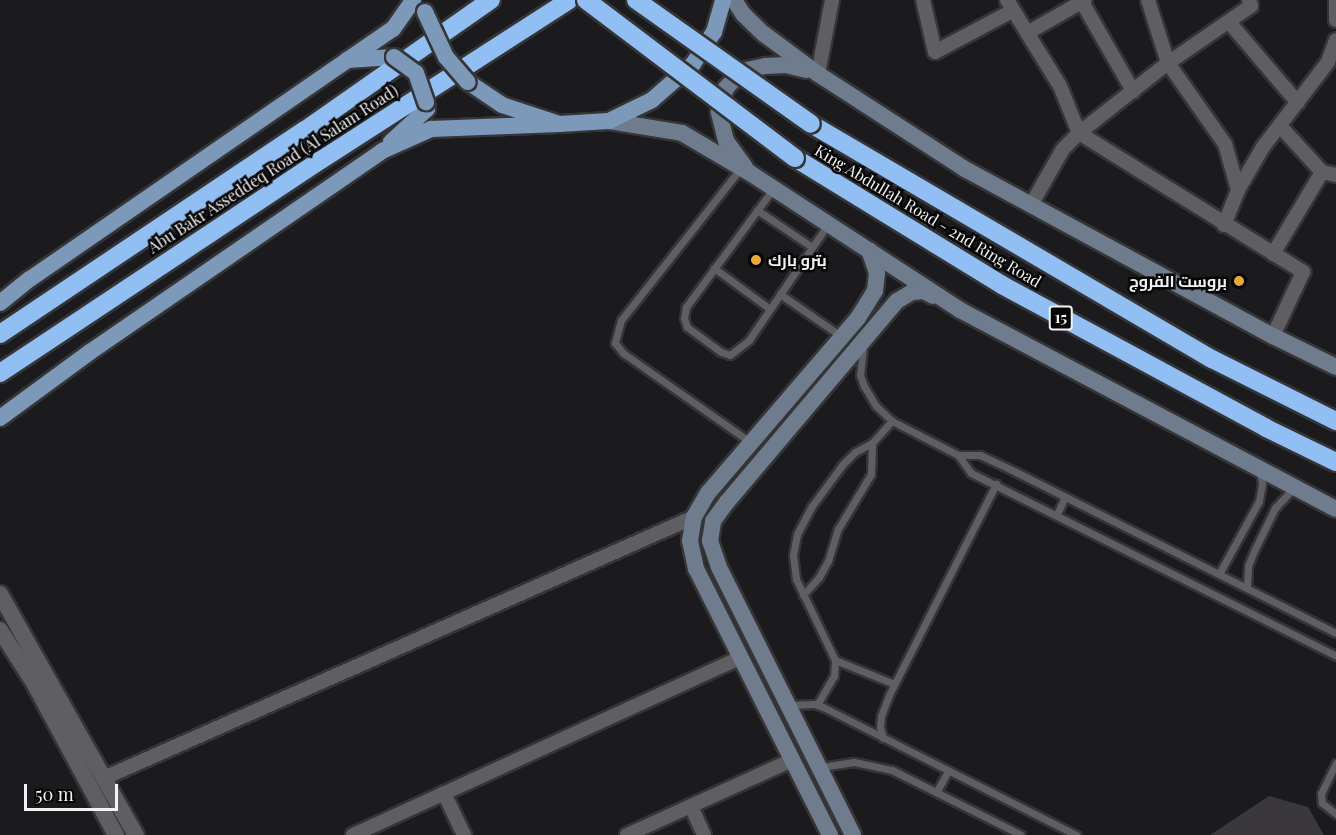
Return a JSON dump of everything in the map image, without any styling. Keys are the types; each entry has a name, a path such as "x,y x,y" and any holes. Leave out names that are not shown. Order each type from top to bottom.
{"highway":[{"name":"Abu Bakr Asseddeq Road (Al Salam Road)","path":"0,334 305,130 491,0"},
{"name":"Abu Bakr Asseddeq Road (Al Salam Road)","path":"0,373 321,160 569,0"},
{"name":"King Abdullah Road - 2nd Ring Road","path":"586,0 795,158 1002,285 1266,428 1336,462"},
{"name":"King Abdullah Road - 2nd Ring Road","path":"636,0 811,124 1212,359 1336,421"}],"main road":[{"path":"609,121 652,100 693,64 714,33 723,0"},
{"path":"734,0 742,14 764,34 818,74 965,169 1273,336 1336,367"},
{"path":"0,301 393,29 420,4 446,57 468,82 502,105 559,124"},
{"path":"0,418 90,352 381,151 427,109 416,73 394,57 348,60"},
{"path":"745,169 726,141 718,112 726,88 742,71 765,66 786,65 818,74"},
{"path":"381,151 431,129 609,121 682,134 745,169 960,310"},
{"path":"830,835 696,569 690,541 694,517 708,493 842,337 875,291 877,273 869,250"},
{"path":"853,835 719,567 710,541 713,521 897,301 912,292 924,291 1336,510"}],"street":[{"path":"818,74 832,0"},
{"path":"923,0 935,52 1010,5 1029,32 1060,86 1079,133 1303,272 1273,336"},
{"path":"1148,0 1168,63 1225,144 1238,190"},
{"path":"1031,205 1063,149 1079,133 1168,63 1251,6 1249,0"},
{"path":"1029,32 1084,1 1133,91"},
{"path":"1336,2 1336,20"},
{"path":"1229,22 1298,104"},
{"path":"1224,225 1238,190 1263,147 1332,67 1336,40"},
{"path":"1273,254 1329,174 1280,126"},
{"path":"104,778 694,517"},
{"path":"0,594 136,835"},
{"path":"0,630 34,683 116,835"},
{"path":"353,835 741,657"},
{"path":"627,835 792,760"},
{"path":"444,793 464,835"},
{"path":"691,806 704,835"}],"lane":[{"path":"745,169 621,320 615,342 623,352 751,443"},
{"path":"774,188 686,307 684,318 687,327 721,352 730,355 738,351 749,340 828,224"},
{"path":"757,210 812,247"},
{"path":"714,268 770,309"},
{"path":"780,294 842,337"},
{"path":"865,340 860,362 864,386 876,406 892,421 958,454 980,455 1336,633"},
{"path":"817,705 834,676 835,660 796,579 793,555 797,534 812,506 843,464 855,452 872,443 892,421"},
{"path":"803,595 819,577 838,529 871,474 872,443"},
{"path":"958,454 971,473 1057,514 1336,656"},
{"path":"1220,574 1259,501 1262,484 1260,471"},
{"path":"883,738 880,727 881,716 894,684 996,484"},
{"path":"1246,587 1248,566 1255,549 1275,508 1293,489"},
{"path":"1057,514 1065,496"},
{"path":"835,660 894,684"},
{"path":"788,705 817,705 1074,835"},
{"path":"822,772 828,766 841,763 870,763 907,776 1021,835"},
{"path":"1336,763 1321,794 1322,803 1336,814"},
{"path":"937,791 948,771"}],"building":[{"path":"1269,796 1308,807 1324,835 1210,835"}],"place":[{"name":"بترو بارك","path":"756,260"},
{"name":"بروست الفروج","path":"1239,281"}]}
